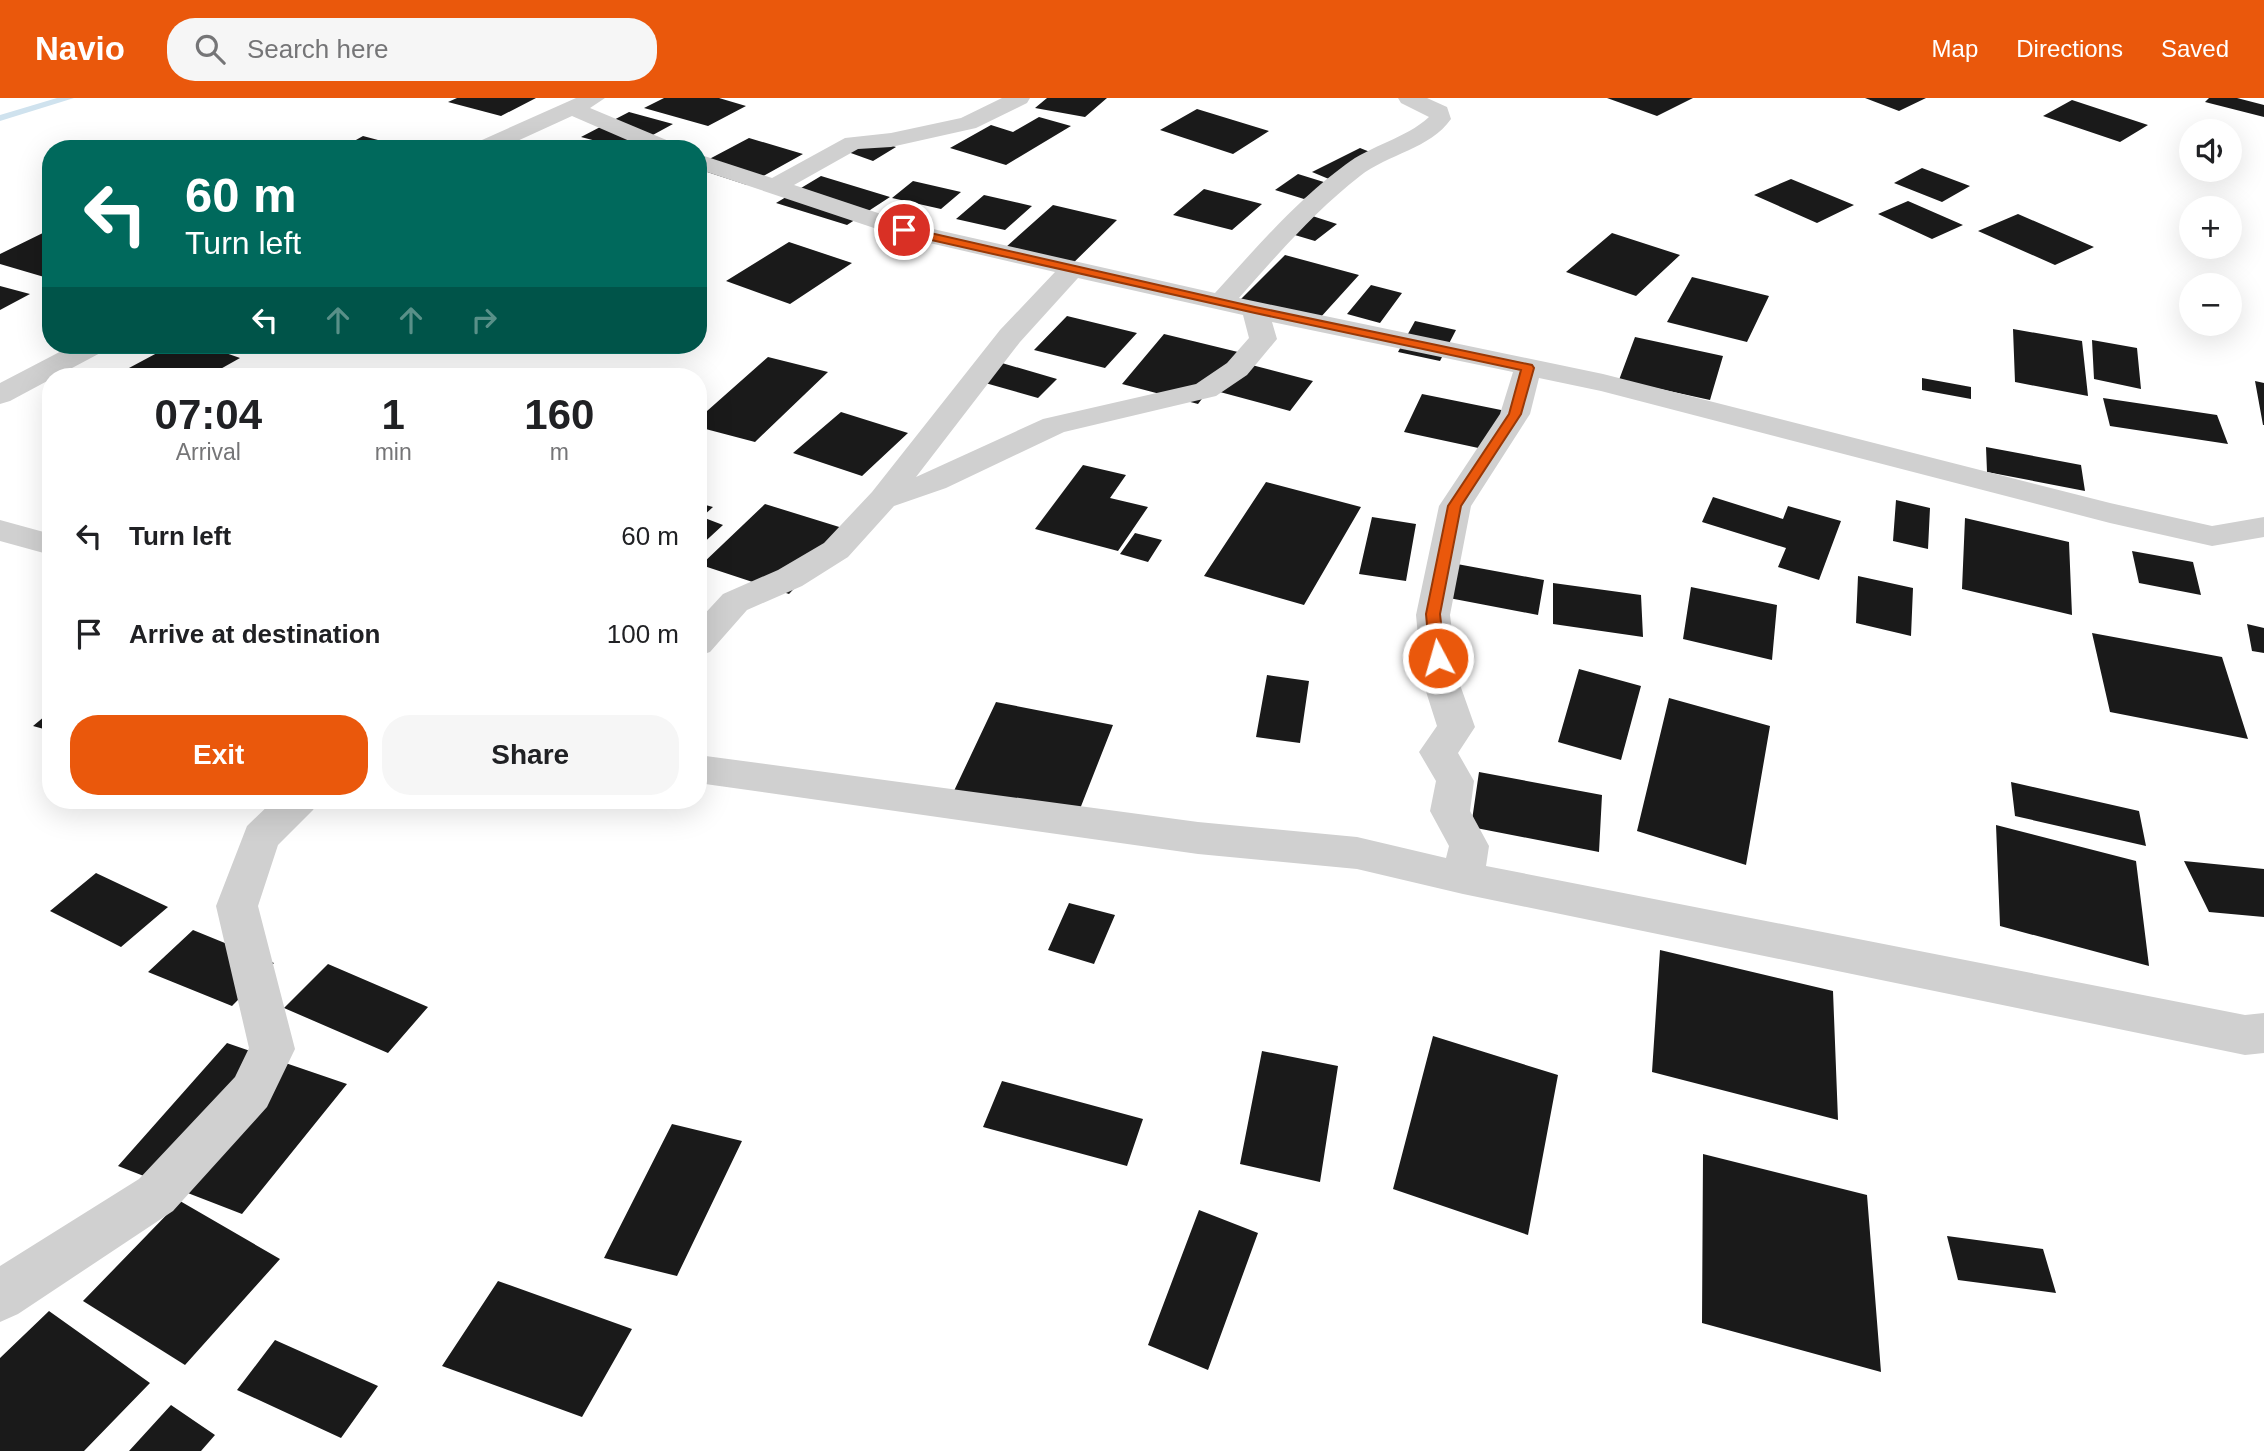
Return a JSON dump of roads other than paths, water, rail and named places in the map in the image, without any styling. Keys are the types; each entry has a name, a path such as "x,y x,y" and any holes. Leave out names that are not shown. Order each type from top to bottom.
{"street":[{"path":"501,140 594,98"},
{"path":"773,187 853,143 891,140 968,124 1019,98"},
{"path":"1221,303 1300,216 1355,167 1419,135 1440,119 1439,112 1409,98"},
{"path":"571,108 647,140"},
{"path":"707,164 904,230 1221,303 1603,383 2096,509 2212,536 2264,527"},
{"path":"707,634 735,602 790,579 836,550 883,499 1010,336 1072,269"},
{"path":"883,499 935,481 1054,425 1206,390 1237,369 1263,339 1255,310"},
{"path":"51,368 77,354"},
{"path":"1462,878 1469,846 1450,811 1455,781 1438,752 1456,727 1440,679 1433,614 1454,506 1515,414 1528,368"},
{"path":"0,395 42,373"},
{"path":"0,530 42,542"},
{"path":"707,770 1198,838 1357,853 1462,878 2245,1035 2264,1033"},
{"path":"0,1296 156,1195 251,1092 272,1049 237,906 261,838 290,809"}],"waterway":[{"path":"0,118 69,98"}]}
